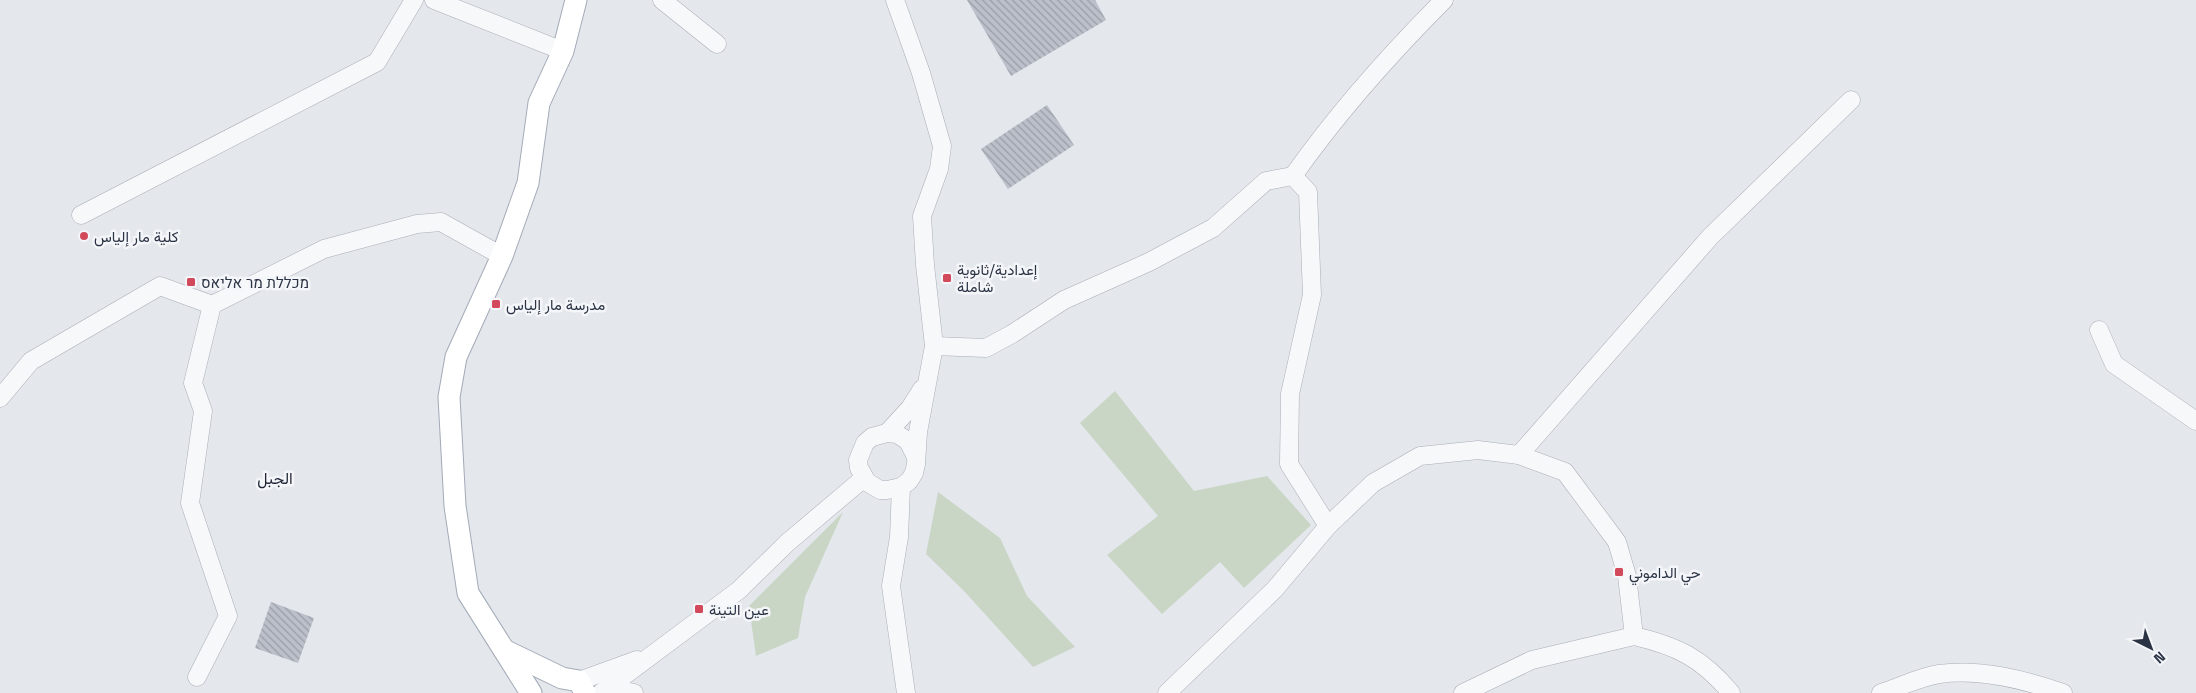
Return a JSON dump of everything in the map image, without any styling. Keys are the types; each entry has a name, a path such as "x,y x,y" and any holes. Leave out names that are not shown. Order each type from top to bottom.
{"main road":[{"path":"532,693 468,592 455,506 449,397 456,357 502,256 528,184 539,103 563,51 576,0"},
{"path":"504,650 575,684"},
{"path":"545,693 546,690 575,684"}],"street":[{"path":"81,215 377,62 414,0"},
{"path":"434,0 563,51"},
{"path":"662,0 717,44"},
{"path":"895,0 921,73 942,146 939,170 922,216 925,265 934,346 918,432 916,457 914,473 909,481 901,487 880,490 864,478 859,468 861,450 872,437 887,433 897,434 908,441 916,457"},
{"path":"934,346 986,348 1012,334 1064,300 1149,262 1213,228 1266,181 1293,176 1324,132 1390,54 1444,0"},
{"path":"1519,454 1710,237 1851,100"},
{"path":"1293,176 1308,192 1312,295 1290,394 1289,464 1328,526"},
{"path":"0,398 31,361 160,286 212,305 324,249 416,224 441,222 502,256"},
{"path":"197,676 228,616 190,503 203,412 193,383 212,305"},
{"path":"2099,330 2114,364 2196,421"},
{"path":"887,433 910,408 927,382"},
{"path":"1167,693 1275,589 1328,526 1373,483 1420,456 1478,450 1519,454 1564,472 1617,542 1627,576 1634,636"},
{"path":"606,690 649,655 739,590 787,543 864,478"},
{"path":"901,487 900,537 891,586 906,693"},
{"path":"1463,693 1532,660 1634,636 1666,643 1695,658 1720,679 1731,693"},
{"path":"575,684 649,655"},
{"path":"1881,693 1937,674 1966,671 1998,676 2063,693"},
{"path":"606,690 634,693"}],"green space":[{"path":"1115,391 1194,491 1267,476 1311,525 1244,588 1220,562 1162,614 1107,555 1158,516 1080,423"},
{"path":"938,492 1000,538 1027,596 1075,647 1033,667 965,592 926,554"},
{"path":"843,512 805,597 798,638 756,656 749,606"}],"building":[{"path":"967,0 1095,0 1106,20 1011,76"},
{"path":"1047,105 1074,145 1008,189 981,149"},
{"path":"271,602 314,618 298,663 255,648"}],"place":[{"name":"كلية مار إلياس","path":"84,236"},
{"name":"إعدادية/ثانوية شاملة","path":"947,278"},
{"name":"מכללת מר אליאס","path":"191,282"},
{"name":"مدرسة مار إلياس","path":"496,304"},
{"name":"حي الداموني","path":"1619,572"},
{"name":"عين التينة","path":"699,609"}],"district":[{"name":"الجبل","path":"275,478"}]}
